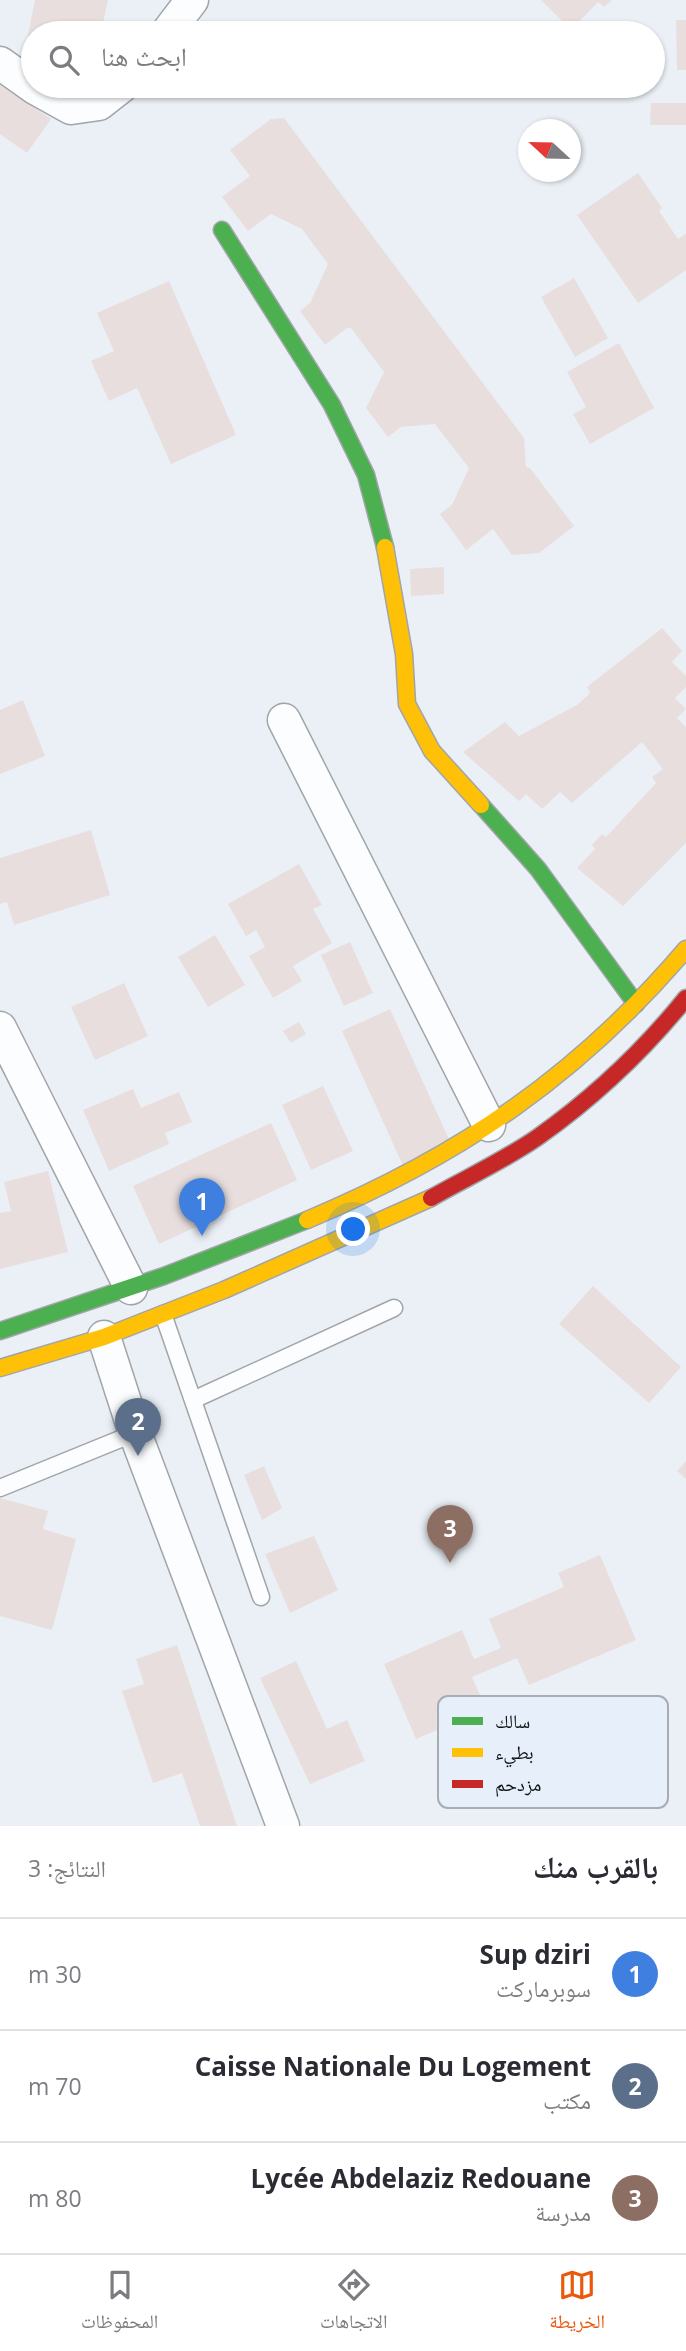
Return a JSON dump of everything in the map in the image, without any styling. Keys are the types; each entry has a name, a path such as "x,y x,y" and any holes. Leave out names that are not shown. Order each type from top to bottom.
{"main road":[{"path":"222,230 332,405 366,475 387,557 404,654 407,704 432,751 538,869 636,1004"},
{"path":"0,1331 131,1288 312,1218 431,1161 523,1104 594,1047 686,949"},
{"path":"0,1368 104,1337 224,1290 431,1198 525,1144 602,1086 674,1025 686,998"}],"street":[{"path":"176,21 192,0"},
{"path":"0,63 21,79"},
{"path":"52,98 71,108 99,104 107,98"},
{"path":"284,720 489,1125"},
{"path":"0,1028 131,1288"},
{"path":"104,1337 135,1433 283,1826"}],"lane":[{"path":"193,1400 394,1308"},
{"path":"163,1314 261,1597"},
{"path":"0,1488 135,1433"}],"building":[{"path":"35,0 108,0 104,21 31,21"},
{"path":"541,0 612,0 604,7 598,2 580,21 562,21"},
{"path":"676,20 686,20 686,70 677,70"},
{"path":"0,84 51,119 27,153 0,134"},
{"path":"651,103 686,103 686,125 650,125"},
{"path":"284,118 524,438 526,467 530,468 574,526 539,553 512,555 493,529 466,550 440,514 452,505 469,468 435,424 401,427 388,437 366,408 384,372 351,328 347,328 325,345 300,311 310,303 328,264 302,229 271,214 248,231 222,197 250,176 230,150 271,119"},
{"path":"638,173 662,208 659,211 678,239 686,234 686,270 638,303 577,215"},
{"path":"574,278 608,338 575,357 541,297"},
{"path":"169,281 236,435 171,464 137,388 109,401 91,361 114,351 97,313"},
{"path":"619,343 654,408 590,444 573,414 586,407 567,372"},
{"path":"444,567 444,594 411,596 410,569"},
{"path":"662,628 682,651 672,662 686,676 686,687 675,698 686,709 677,718 686,727 686,843 623,906 577,868 595,849 592,845 602,834 606,837 656,783 652,777 663,769 642,742 572,803 560,792 542,809 526,794 519,801 463,752 505,722 519,736 577,705 590,693 587,687"},
{"path":"23,700 45,756 0,774 0,710"},
{"path":"91,830 110,895 14,925 7,902 0,904 0,858"},
{"path":"299,864 322,905 313,909 332,943 293,966 302,981 273,998 249,956 265,947 256,930 246,936 228,904"},
{"path":"215,935 245,985 208,1007 178,957"},
{"path":"350,942 373,993 344,1006 321,955"},
{"path":"124,983 148,1036 95,1060 71,1007"},
{"path":"390,1009 452,1146 404,1168 342,1031"},
{"path":"299,1022 306,1034 291,1043 283,1031"},
{"path":"323,1086 353,1151 311,1170 282,1105"},
{"path":"133,1089 141,1108 179,1092 192,1122 165,1133 169,1144 109,1171 83,1110"},
{"path":"271,1123 297,1180 159,1244 133,1186"},
{"path":"48,1171 68,1252 0,1269 0,1213 11,1211 4,1182"},
{"path":"593,1286 681,1367 649,1403 559,1324"},
{"path":"686,1461 686,1479 677,1471"},
{"path":"264,1466 282,1508 262,1520 244,1475"},
{"path":"0,1498 48,1511 43,1529 76,1539 52,1630 0,1616"},
{"path":"314,1536 338,1590 290,1613 265,1554"},
{"path":"600,1555 636,1640 529,1685 517,1658 472,1677 480,1696 438,1696 438,1730 416,1739 384,1664 462,1630 474,1659 501,1648 489,1619 564,1587 558,1573"},
{"path":"177,1645 237,1826 200,1826 182,1773 153,1783 122,1691 144,1684 136,1659"},
{"path":"296,1661 327,1729 347,1720 365,1761 310,1784 260,1678"}],"traffic: fast":[{"path":"222,230 332,405 366,475 385,547"},
{"path":"481,805 538,869 636,1004"},
{"path":"0,1331 164,1276 307,1220"}],"traffic: slow":[{"path":"385,547 404,654 407,704 432,751 481,805"},
{"path":"307,1220 416,1169 513,1108 559,1074 603,1036 686,949"},
{"path":"0,1368 104,1337 224,1290 431,1198"}],"traffic: jam":[{"path":"431,1198 512,1153 558,1122 617,1072 686,998"}],"place":[{"name":"Sup dziri","path":"202,1236"},
{"name":"Caisse Nationale Du Logement","path":"138,1456"},
{"name":"Lycée Abdelaziz Redouane","path":"450,1563"}]}
